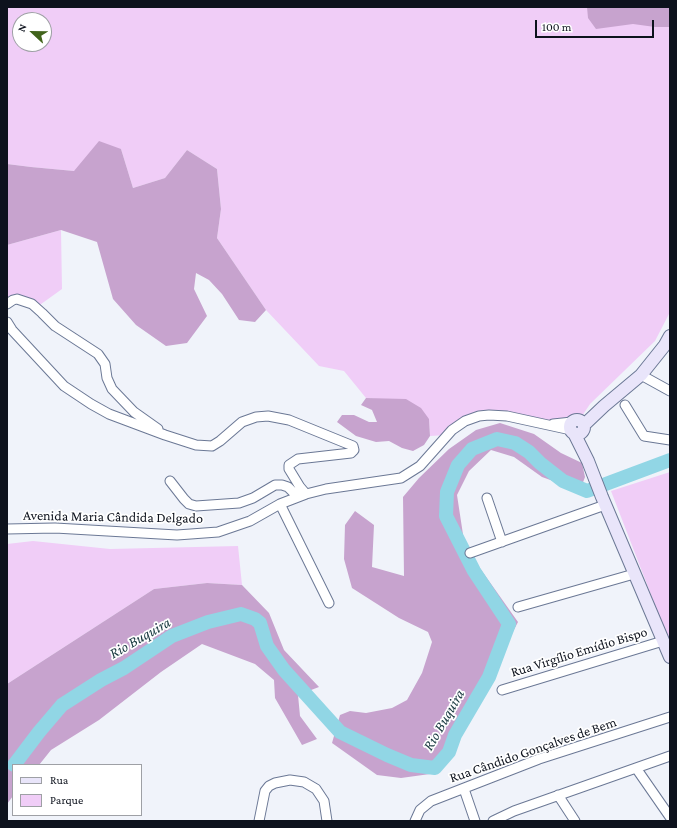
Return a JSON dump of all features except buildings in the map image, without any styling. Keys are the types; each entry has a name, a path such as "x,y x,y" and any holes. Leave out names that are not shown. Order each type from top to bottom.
{"main road":[{"path":"670,336 661,351 641,375 577,427 582,449 670,657"}],"street":[{"path":"7,304 17,299 32,304 55,326 98,354 105,364 107,378 112,389 127,405 141,417 156,426 165,435"},
{"path":"7,322 12,330 64,386 109,414 165,435 196,445 212,446 242,422 253,418 268,416 290,420 353,446 354,450 351,454 298,459 289,465 289,469 300,487 302,495"},
{"path":"641,375 670,391"},
{"path":"625,404 644,436 670,440"},
{"name":"Avenida Maria Cândida Delgado","path":"7,529 55,528 177,535 218,532 250,521 280,504 302,495 326,489 402,478 420,466 452,430 464,421 479,416 499,415 544,425 577,427"},
{"path":"170,481 184,499 190,504 196,506 239,503 253,498 275,485 288,487 302,495"},
{"path":"487,498 502,542"},
{"path":"470,553 502,542 604,501"},
{"path":"280,504 329,603"},
{"path":"518,607 634,574"},
{"name":"Rua Virgílio Emídio Bispo","path":"502,690 664,641"},
{"name":"Rua Cândido Gonçalves de Bem","path":"415,821 420,810 431,801 540,759 670,718"},
{"path":"493,821 514,811 670,756"},
{"path":"636,768 670,817"},
{"path":"259,821 265,791 269,786 283,780 304,782 316,789 321,794 324,801 327,821"},
{"path":"464,789 475,821"},
{"path":"558,795 575,821"}],"green space":[{"path":"7,7 670,7 670,312 655,341 590,404 580,419 572,422 544,425 507,416 465,421 447,435 430,436 429,419 377,399 366,398 344,371 319,366 266,310 217,238 221,209 217,169 187,150 165,178 133,188 121,149 74,171 7,164"},
{"path":"61,230 62,289 37,307 7,297 7,245"},
{"path":"670,472 670,644 611,491"},
{"path":"33,541 110,549 238,546 242,585 207,583 154,589 7,684 7,544"}],"shaded area":[{"path":"587,7 670,7 670,27 655,27 633,24 596,29 588,18"},
{"path":"99,141 121,149 133,188 165,178 187,150 217,169 221,209 217,238 266,310 255,322 239,320 222,294 209,280 196,273 194,289 207,316 187,343 166,346 136,325 113,299 97,242 61,230 7,245 7,164 74,171"},
{"path":"366,398 406,399 421,408 429,419 430,436 424,445 413,451 402,448 389,441 376,442 356,436 337,422 342,415 354,415 369,422 377,422 372,410 361,405"},
{"path":"500,423 534,434 561,453 582,463 585,477 579,493 567,486 542,477 514,457 491,450 469,471 457,495 464,541 472,557 518,622 489,684 450,758 430,774 401,778 377,775 332,743 340,715 350,711 366,713 392,708 407,700 422,673 432,642 428,632 399,618 352,588 344,559 345,525 355,511 374,525 372,567 404,576 403,497 419,478 449,449 476,430"},
{"path":"207,583 242,585 269,613 284,650 319,687 298,695 300,716 317,739 302,745 275,698 274,680 255,664 202,644 161,672 99,720 51,750 40,764 12,764 12,797 7,804 7,684 154,589"}],"waterway":[{"name":"Rio Buquira","path":"15,764 62,705 101,680 124,668 172,636 208,622 241,614 255,619 260,623 267,646 284,670 340,732 411,765 435,768 449,752 455,735 489,677 509,624 474,571 446,516 447,492 458,465 472,449 497,439 515,443 529,452 540,463 563,481 587,491 670,460"}]}
